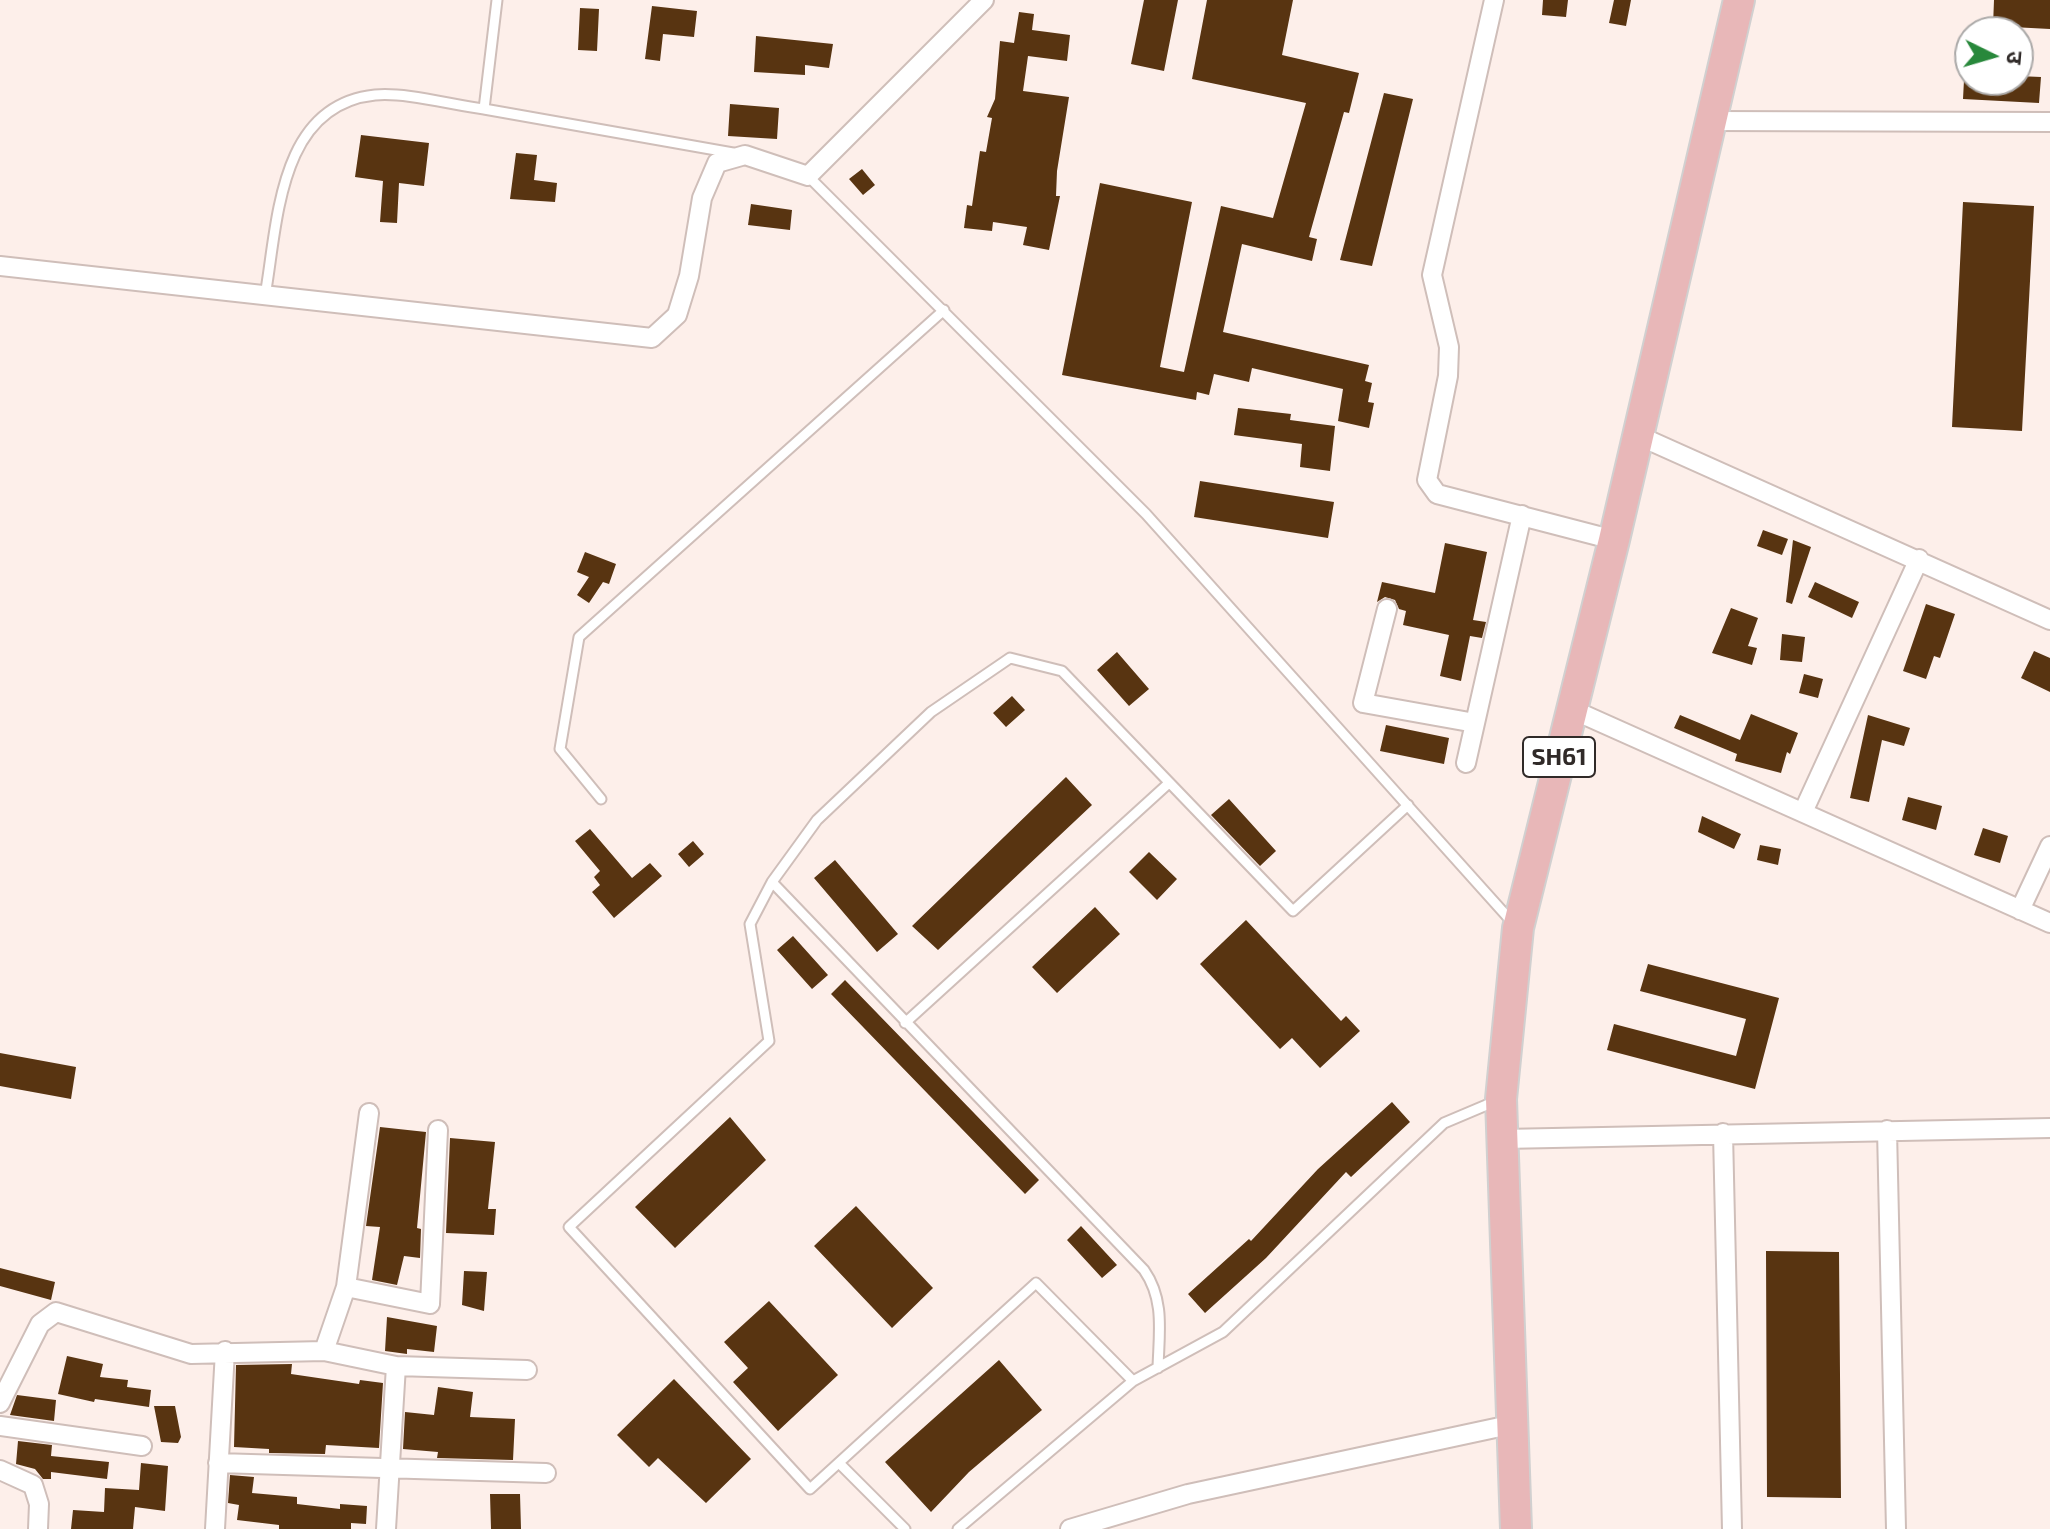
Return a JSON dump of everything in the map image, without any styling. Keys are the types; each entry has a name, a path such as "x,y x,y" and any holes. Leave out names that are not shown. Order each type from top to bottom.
{"main road":[{"name":"SH61","path":"1516,1529 1501,1099 1518,928 1614,540 1739,0"}],"street":[{"path":"0,266 652,338 677,315 689,276 702,198 717,163 745,155 808,176 984,0"},
{"path":"1494,0 1432,275 1449,347 1448,376 1427,480 1437,494 1614,540"},
{"path":"1709,121 2050,122"},
{"path":"1637,435 2050,620"},
{"path":"1466,763 1522,515"},
{"path":"1803,812 1919,559"},
{"path":"1387,609 1363,703 1475,723"},
{"path":"1571,709 2050,923"},
{"path":"2020,910 2050,846"},
{"path":"324,1351 346,1287 369,1113"},
{"path":"1503,1139 2050,1128"},
{"path":"346,1287 430,1304 438,1130"},
{"path":"1887,1130 1896,1529"},
{"path":"1723,1133 1732,1529"},
{"path":"0,1403 40,1324 56,1312 191,1354 324,1351 396,1366 527,1370"},
{"path":"215,1529 225,1351"},
{"path":"386,1529 392,1471 396,1366"},
{"path":"1070,1529 1188,1494 1514,1424"},
{"path":"0,1426 142,1446"},
{"path":"218,1463 392,1471 546,1473"},
{"path":"0,1470 33,1485 39,1504 38,1529"}],"lane":[{"path":"484,109 497,0"},
{"path":"265,296 288,164 314,124 345,101 377,95 484,109 745,155"},
{"path":"808,176 1146,514 1518,928"},
{"path":"601,799 560,749 579,637 944,310"},
{"path":"1133,1381 1036,1283 810,1489 569,1227 769,1041 750,924 772,882 817,820 931,712 1010,658 1062,671 1293,911 1408,805"},
{"path":"905,1023 1169,783"},
{"path":"772,882 1144,1270 1157,1294 1160,1309 1158,1368"},
{"path":"958,1529 1133,1381 1223,1332 1444,1123 1501,1099"},
{"path":"839,1463 905,1529"}],"building":[{"path":"1144,0 1178,0 1164,71 1131,64"},
{"path":"1207,0 1293,0 1282,55 1359,73 1349,113 1344,112 1309,237 1317,239 1312,261 1242,244 1223,332 1369,365 1365,381 1372,383 1368,402 1374,403 1369,428 1338,421 1343,389 1252,368 1249,382 1214,374 1209,395 1197,392 1196,400 1062,375 1100,183 1192,202 1160,367 1184,372 1221,206 1273,218 1306,103 1192,79"},
{"path":"1543,0 1568,0 1566,17 1542,15"},
{"path":"1614,0 1631,0 1626,26 1609,23"},
{"path":"1994,0 2050,0 2050,29 2034,28 2034,16 1993,16"},
{"path":"652,6 697,11 694,37 663,34 660,61 645,59"},
{"path":"580,8 599,9 597,51 578,50"},
{"path":"1019,12 1034,14 1032,30 1070,35 1067,61 1028,56 1023,91 1069,97 1057,171 1056,196 1060,196 1049,250 1023,245 1027,227 993,222 992,231 964,228 967,205 972,206 980,151 986,152 992,118 987,117 995,99 1000,41 1014,43"},
{"path":"756,36 833,44 829,68 805,65 805,75 754,72"},
{"path":"2034,77 2041,77 2039,103 1963,99 1963,96 2034,96"},
{"path":"1384,93 1413,99 1372,266 1340,260"},
{"path":"730,104 779,108 777,139 728,136"},
{"path":"361,135 429,143 424,186 399,183 397,223 380,222 383,181 355,177"},
{"path":"516,153 537,155 534,180 557,183 555,202 510,199"},
{"path":"862,169 875,185 863,195 849,179"},
{"path":"1963,202 2034,206 2022,431 1952,427"},
{"path":"751,204 792,210 790,230 748,225"},
{"path":"1238,408 1291,414 1290,420 1335,426 1330,471 1300,467 1302,444 1234,435"},
{"path":"1200,481 1334,502 1328,538 1194,517"},
{"path":"1763,530 1788,539 1782,555 1757,546"},
{"path":"1793,540 1811,547 1792,604 1786,602"},
{"path":"1445,543 1487,552 1473,620 1486,622 1482,638 1470,636 1461,681 1440,676 1449,635 1403,625 1406,611 1399,609 1395,600 1385,597 1377,602 1382,582 1435,593"},
{"path":"585,552 616,564 609,584 603,582 589,603 577,595 589,577 577,572"},
{"path":"1815,582 1859,602 1852,618 1808,597"},
{"path":"1926,604 1955,614 1940,658 1934,656 1926,679 1903,671"},
{"path":"1731,608 1758,618 1748,646 1757,648 1752,665 1712,653"},
{"path":"1782,634 1805,637 1802,662 1780,660"},
{"path":"2034,651 2050,658 2050,692 2021,678"},
{"path":"1117,652 1149,689 1129,706 1097,670"},
{"path":"1804,674 1823,679 1818,698 1799,693"},
{"path":"1012,696 1025,710 1006,727 993,713"},
{"path":"1751,714 1798,733 1790,754 1787,752 1781,773 1735,761 1737,754 1674,728 1680,715 1740,740"},
{"path":"1868,715 1910,728 1904,746 1882,740 1869,802 1850,798"},
{"path":"1386,725 1449,738 1444,764 1380,751"},
{"path":"1066,777 1092,805 938,950 912,926"},
{"path":"1908,797 1942,806 1936,830 1902,820"},
{"path":"1229,799 1276,851 1260,866 1211,815"},
{"path":"1702,816 1741,834 1734,849 1698,832"},
{"path":"1983,828 2008,836 2000,863 1974,855"},
{"path":"590,829 632,878 650,863 662,876 614,918 592,892 600,885 594,877 600,871 575,841"},
{"path":"693,841 704,854 689,867 678,854"},
{"path":"1760,845 1781,849 1778,865 1757,860"},
{"path":"1149,852 1177,879 1157,900 1129,872"},
{"path":"835,860 898,934 877,952 814,878"},
{"path":"1095,907 1120,934 1057,993 1032,967"},
{"path":"1246,920 1341,1021 1346,1016 1360,1031 1320,1068 1292,1038 1280,1049 1200,964"},
{"path":"793,936 828,975 812,989 777,950"},
{"path":"1648,964 1779,998 1755,1089 1607,1050 1614,1024 1736,1056 1746,1019 1640,991"},
{"path":"845,980 1039,1180 1025,1194 831,994"},
{"path":"0,1053 76,1067 71,1099 0,1086"},
{"path":"1392,1102 1410,1122 1351,1177 1346,1172 1266,1258 1205,1313 1188,1294 1249,1239 1251,1241 1318,1169"},
{"path":"730,1117 766,1160 675,1248 635,1207"},
{"path":"380,1127 426,1132 417,1228 421,1229 420,1258 404,1256 397,1285 372,1280 380,1227 366,1226"},
{"path":"450,1138 495,1142 488,1209 496,1209 494,1235 446,1233"},
{"path":"856,1206 933,1288 892,1328 814,1246"},
{"path":"1081,1226 1117,1265 1102,1278 1067,1240"},
{"path":"1766,1251 1839,1252 1841,1498 1767,1497"},
{"path":"0,1268 55,1282 51,1300 0,1286"},
{"path":"464,1271 487,1272 484,1311 462,1305"},
{"path":"769,1301 838,1375 778,1431 733,1382 748,1368 724,1342"},
{"path":"387,1317 437,1326 434,1352 407,1349 407,1354 385,1351"},
{"path":"67,1356 103,1364 100,1377 128,1380 127,1387 151,1390 149,1407 95,1399 94,1402 58,1394"},
{"path":"999,1360 1042,1410 969,1472 931,1512 885,1462"},
{"path":"292,1364 291,1374 359,1384 360,1380 383,1383 379,1448 326,1445 325,1454 269,1453 269,1449 234,1447 236,1365"},
{"path":"674,1379 751,1459 706,1503 658,1458 649,1467 617,1435"},
{"path":"438,1387 473,1392 470,1417 515,1419 513,1460 437,1458 438,1452 403,1449 405,1412 434,1415"},
{"path":"17,1395 56,1400 54,1421 10,1415"},
{"path":"154,1406 175,1406 181,1437 178,1443 161,1442"},
{"path":"18,1441 52,1445 51,1456 109,1462 107,1479 51,1472 51,1479 43,1479 35,1469 16,1464"},
{"path":"141,1463 168,1466 165,1511 135,1507 133,1529 71,1529 73,1510 104,1512 105,1488 139,1490"},
{"path":"230,1475 254,1477 252,1493 297,1497 297,1504 340,1509 340,1504 367,1506 366,1524 351,1523 351,1529 279,1529 279,1525 237,1520 239,1505 228,1503"},
{"path":"490,1494 520,1494 521,1529 491,1529"}]}
